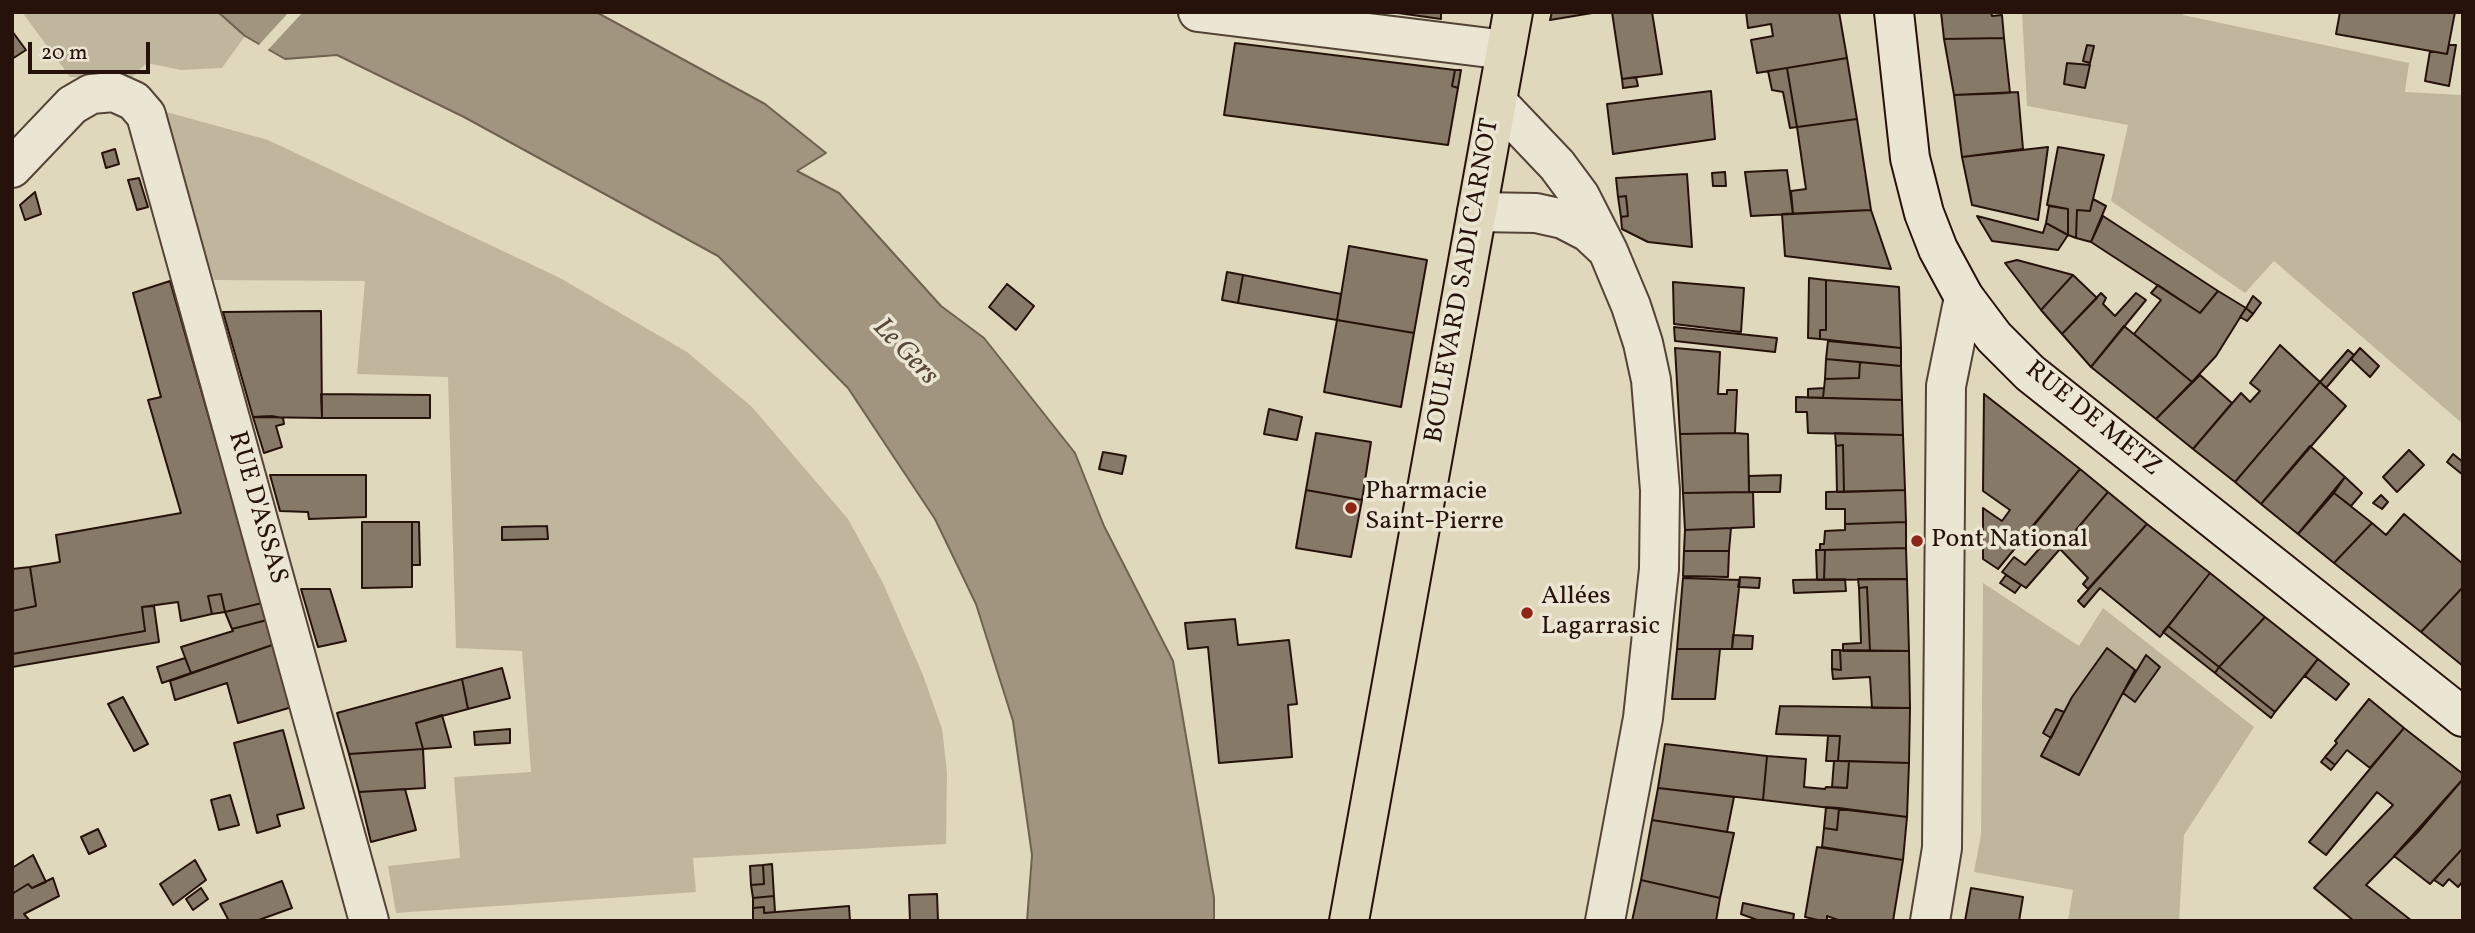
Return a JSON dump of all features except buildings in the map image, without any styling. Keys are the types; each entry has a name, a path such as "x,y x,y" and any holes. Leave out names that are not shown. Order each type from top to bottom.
{"main road":[{"name":"BOULEVARD SADI CARNOT","path":"1349,921 1513,12"}],"street":[{"path":"1198,12 1506,50"},
{"name":"RUE DE METZ","path":"1894,12 1910,158 1924,213 1938,249 1964,298 1994,337 2031,373 2463,718"},
{"name":"RUE D'ASSAS","path":"12,168 72,106 91,94 114,92 134,101 146,115 369,921"},
{"path":"1497,102 1556,164 1580,196 1608,251 1643,343 1651,380 1660,490 1659,569 1643,718 1605,921"},
{"path":"1477,212 1536,213 1563,219 1588,232 1608,251"},
{"path":"1930,921 1942,848 1946,387 1964,298"}],"shaded area":[{"path":"22,12 218,12 245,36 222,68 181,70 147,63 131,78 70,77"},
{"path":"2022,12 2183,12 2183,15 2409,63 2405,92 2463,95 2463,424 2274,261 2245,293 2111,201 2128,125 2027,106"},
{"path":"159,110 268,140 560,278 687,352 752,407 848,519 883,583 923,675 942,729 947,772 946,844 693,858 696,892 396,913 388,866 460,858 454,777 531,772 522,651 456,648 448,377 357,374 365,281 214,280"},
{"path":"1983,583 2079,646 2103,608 2254,727 2184,835 2179,921 2068,921 2073,890 1974,872 1981,835"}],"water":[{"name":"Le Gers","path":"218,12 596,12 765,104 826,153 797,171 839,193 941,306 984,338 1075,453 1104,526 1173,661 1214,898 1214,921 1027,921 1032,855 1013,721 976,604 935,519 848,388 718,256 464,117 337,55 285,59 245,36"}],"pier":[{"path":"289,12 303,12 266,52 257,47"}],"place":[{"name":"Pharmacie Saint-Pierre","path":"1351,508"},
{"name":"Pont National","path":"1917,541"},
{"name":"Allées Lagarrasic","path":"1527,613"}]}
